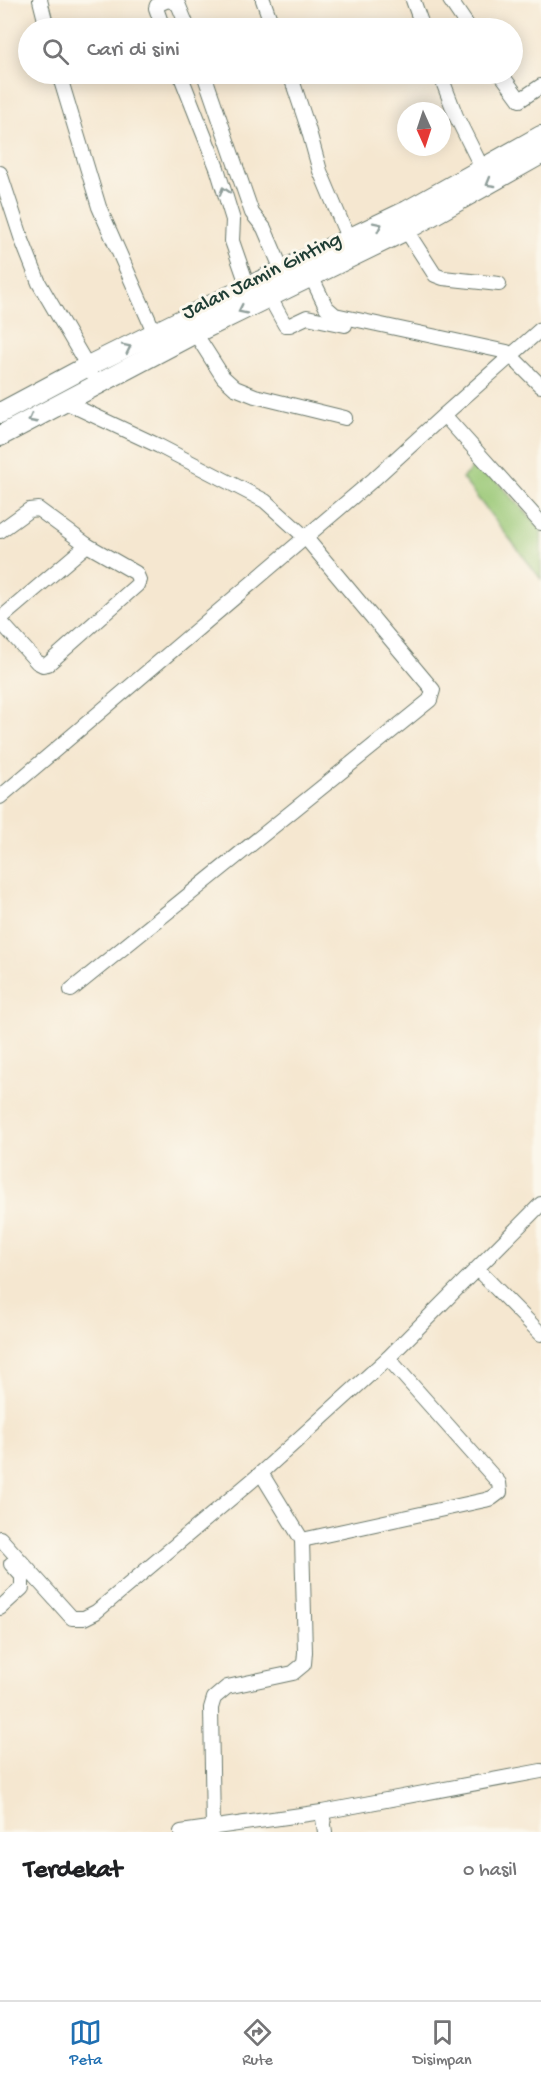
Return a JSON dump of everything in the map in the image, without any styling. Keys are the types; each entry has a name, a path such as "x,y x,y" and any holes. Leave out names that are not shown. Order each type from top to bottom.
{"highway":[{"name":"Jalan Jamin Ginting","path":"0,413 88,366 407,211 541,136"},
{"name":"Jalan Jamin Ginting","path":"0,436 195,333 406,230 541,154"}],"street":[{"path":"39,0 44,18"},
{"path":"160,18 157,5 168,0 181,7 185,18"},
{"path":"263,0 269,18"},
{"path":"413,0 419,18"},
{"path":"462,18 452,4 467,0"},
{"path":"62,84 99,207 155,334"},
{"path":"184,84 217,168 233,220 232,241 248,287"},
{"path":"187,90 196,84"},
{"path":"207,84 252,213 264,228 282,270"},
{"path":"294,84 309,128 320,171 349,240"},
{"path":"444,84 456,116 482,168"},
{"path":"508,84 520,100 541,86"},
{"path":"203,131 220,124"},
{"path":"217,168 233,162"},
{"path":"0,173 39,283 97,384"},
{"path":"233,220 252,213"},
{"path":"406,230 435,275 449,279 499,284"},
{"path":"311,276 326,307 334,315 507,352 509,358"},
{"path":"269,297 285,325 310,318 509,358 541,386"},
{"path":"0,796 397,459 541,329"},
{"path":"195,333 223,377 235,388 255,396 345,418"},
{"path":"65,402 265,501 305,537 432,686 432,696 71,990"},
{"path":"444,415 541,523"},
{"path":"0,531 28,510 36,509 87,545 136,573 139,583 50,663 44,665 38,662 0,620 87,545"},
{"path":"0,1538 72,1618 84,1618 96,1612 261,1473 388,1358 478,1270 541,1204"},
{"path":"478,1270 541,1334"},
{"path":"302,1540 485,1500 500,1492 499,1483 388,1358"},
{"path":"213,1828 211,1708 214,1698 226,1687 293,1672 304,1664 306,1652 302,1540 261,1473"},
{"path":"0,1552 22,1576 23,1582 20,1590 0,1608"},
{"path":"181,1832 322,1812 541,1771"},
{"path":"322,1812 326,1832"}],"green space":[{"path":"479,462 541,529 541,579 462,478"}]}
